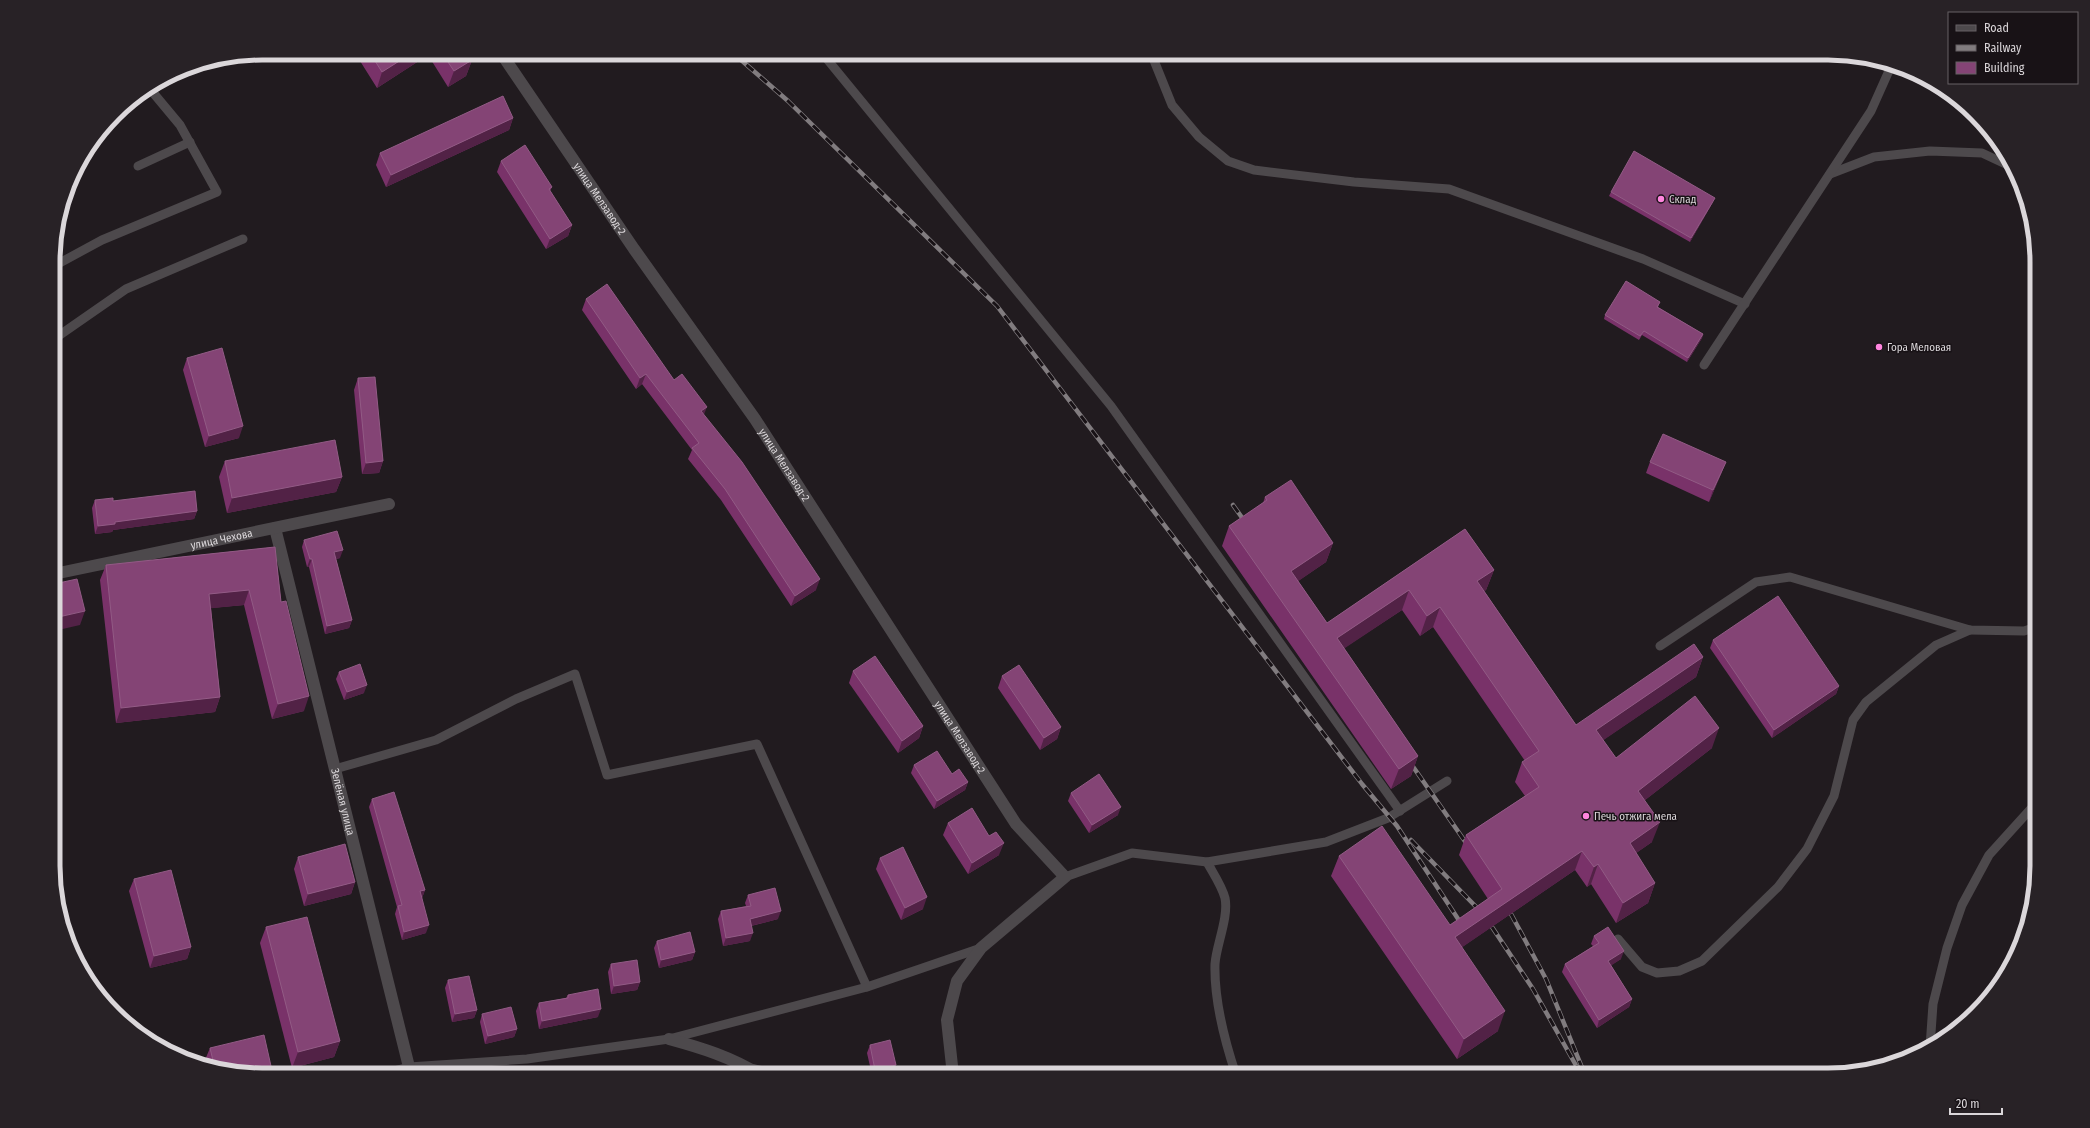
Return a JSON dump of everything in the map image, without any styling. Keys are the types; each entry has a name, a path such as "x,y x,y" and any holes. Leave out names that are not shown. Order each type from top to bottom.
{"street":[{"name":"улица Мелзавод-2","path":"506,60 634,249 755,419 1016,824 1065,877"},
{"name":"улица Чехова","path":"60,573 389,504"},
{"name":"Зелёная улица","path":"275,528 409,1068"},
{"path":"952,1068 947,1020 957,981 981,948 1065,877"},
{"path":"669,1039 718,1053 748,1068"}],"lane":[{"path":"828,60 1111,406 1400,811"},
{"path":"1154,60 1172,105 1199,137 1228,161 1254,170 1354,182 1449,189 1643,258 1745,304"},
{"path":"1704,365 1871,112 1889,70"},
{"path":"60,263 102,240 217,192 180,125 153,92"},
{"path":"138,166 190,142"},
{"path":"1830,174 1874,157 1930,151 1982,153 2004,163"},
{"path":"60,335 126,289 243,239"},
{"path":"1660,646 1756,582 1790,577 1970,630 2024,631 2030,628"},
{"path":"1618,939 1642,967 1657,973 1679,971 1702,961 1778,887 1807,849 1834,796 1853,720 1866,702 1936,644 1970,630"},
{"path":"335,769 436,740 516,699 575,674 607,775 757,744 867,988"},
{"path":"1065,877 1132,852 1207,862 1326,842 1388,818 1447,781"},
{"path":"1930,1040 1933,1004 1947,948 1962,905 1989,855 2030,810"},
{"path":"1207,862 1225,898 1223,929 1215,964 1219,1006 1225,1043 1234,1068"},
{"path":"439,1068 527,1059 669,1039 867,988 981,948"}],"building":[{"path":"374,60 401,60 382,72"},
{"path":"447,60 472,60 454,71"},
{"path":"503,96 513,118 391,175 380,153"},
{"path":"525,145 552,187 549,189 572,225 550,239 501,161"},
{"name":"Склад","path":"1634,151 1715,198 1691,238 1611,192"},
{"path":"1626,281 1660,302 1657,307 1703,334 1688,358 1644,331 1640,336 1605,315"},
{"path":"607,284 674,380 682,374 707,407 701,411 742,462 820,579 795,596 725,489 692,448 699,443 646,374 640,378 586,299"},
{"path":"222,348 243,426 209,436 187,358"},
{"path":"375,377 383,461 366,463 358,378"},
{"path":"1663,434 1726,462 1713,490 1650,462"},
{"path":"335,440 342,477 232,498 225,461"},
{"path":"1291,480 1333,543 1291,571 1327,623 1465,529 1494,570 1477,581 1576,725 1694,644 1703,657 1596,730 1616,758 1695,696 1719,728 1638,791 1660,822 1630,843 1655,883 1623,903 1598,864 1594,867 1582,851 1455,937 1505,1011 1464,1039 1339,856 1382,826 1450,925 1502,889 1466,835 1539,787 1522,762 1539,751 1440,607 1427,616 1409,590 1337,638 1418,756 1399,769 1229,526 1267,500 1265,497"},
{"path":"195,491 197,511 115,522 115,524 98,526 95,500 113,498 113,501"},
{"path":"337,531 343,550 334,552 352,620 327,626 312,559 310,559 304,540"},
{"path":"275,547 281,602 286,601 309,696 278,704 249,590 209,594 220,697 121,708 106,565"},
{"path":"77,579 85,611 60,617 60,583"},
{"path":"1778,596 1839,686 1774,730 1713,640"},
{"path":"875,656 923,726 902,741 853,671"},
{"path":"360,664 367,685 347,692 339,672"},
{"path":"1019,665 1061,727 1044,738 1002,676"},
{"path":"937,751 952,774 959,769 968,782 937,801 914,765"},
{"path":"1099,774 1121,807 1092,825 1071,793"},
{"path":"394,792 425,890 420,891 429,925 404,932 398,906 402,905 372,799"},
{"path":"972,808 989,836 996,832 1004,843 972,863 948,823"},
{"path":"345,844 355,882 308,894 298,857"},
{"path":"903,847 927,897 905,908 880,858"},
{"path":"171,870 191,947 154,956 134,879"},
{"path":"775,888 781,911 750,919 753,933 726,938 721,911 751,906 748,895"},
{"path":"307,917 340,1041 298,1052 266,927"},
{"path":"1608,927 1624,951 1608,961 1632,999 1599,1020 1565,964 1599,943 1594,936"},
{"path":"690,932 695,952 661,960 657,941"},
{"path":"637,960 640,982 614,986 611,964"},
{"path":"469,976 477,1010 455,1014 448,980"},
{"path":"598,989 601,1009 542,1021 539,1003 568,998 568,995"},
{"path":"511,1007 517,1029 488,1036 482,1014"},
{"path":"264,1035 271,1068 248,1068 213,1062 210,1048"},
{"path":"890,1040 896,1065 883,1068 875,1068 870,1045"}],"railway":[{"path":"741,60 788,101 997,306 1362,784 1397,826 1464,928"},
{"path":"1233,505 1248,526"},
{"path":"1407,758 1471,850"},
{"path":"1411,840 1484,915"},
{"path":"1511,914 1546,979 1582,1068"},
{"path":"1492,927 1533,989 1577,1068"}],"place":[{"name":"Склад","path":"1661,199"},
{"name":"Гора Меловая","path":"1879,347"},
{"name":"Печь отжига мела","path":"1586,816"}]}
